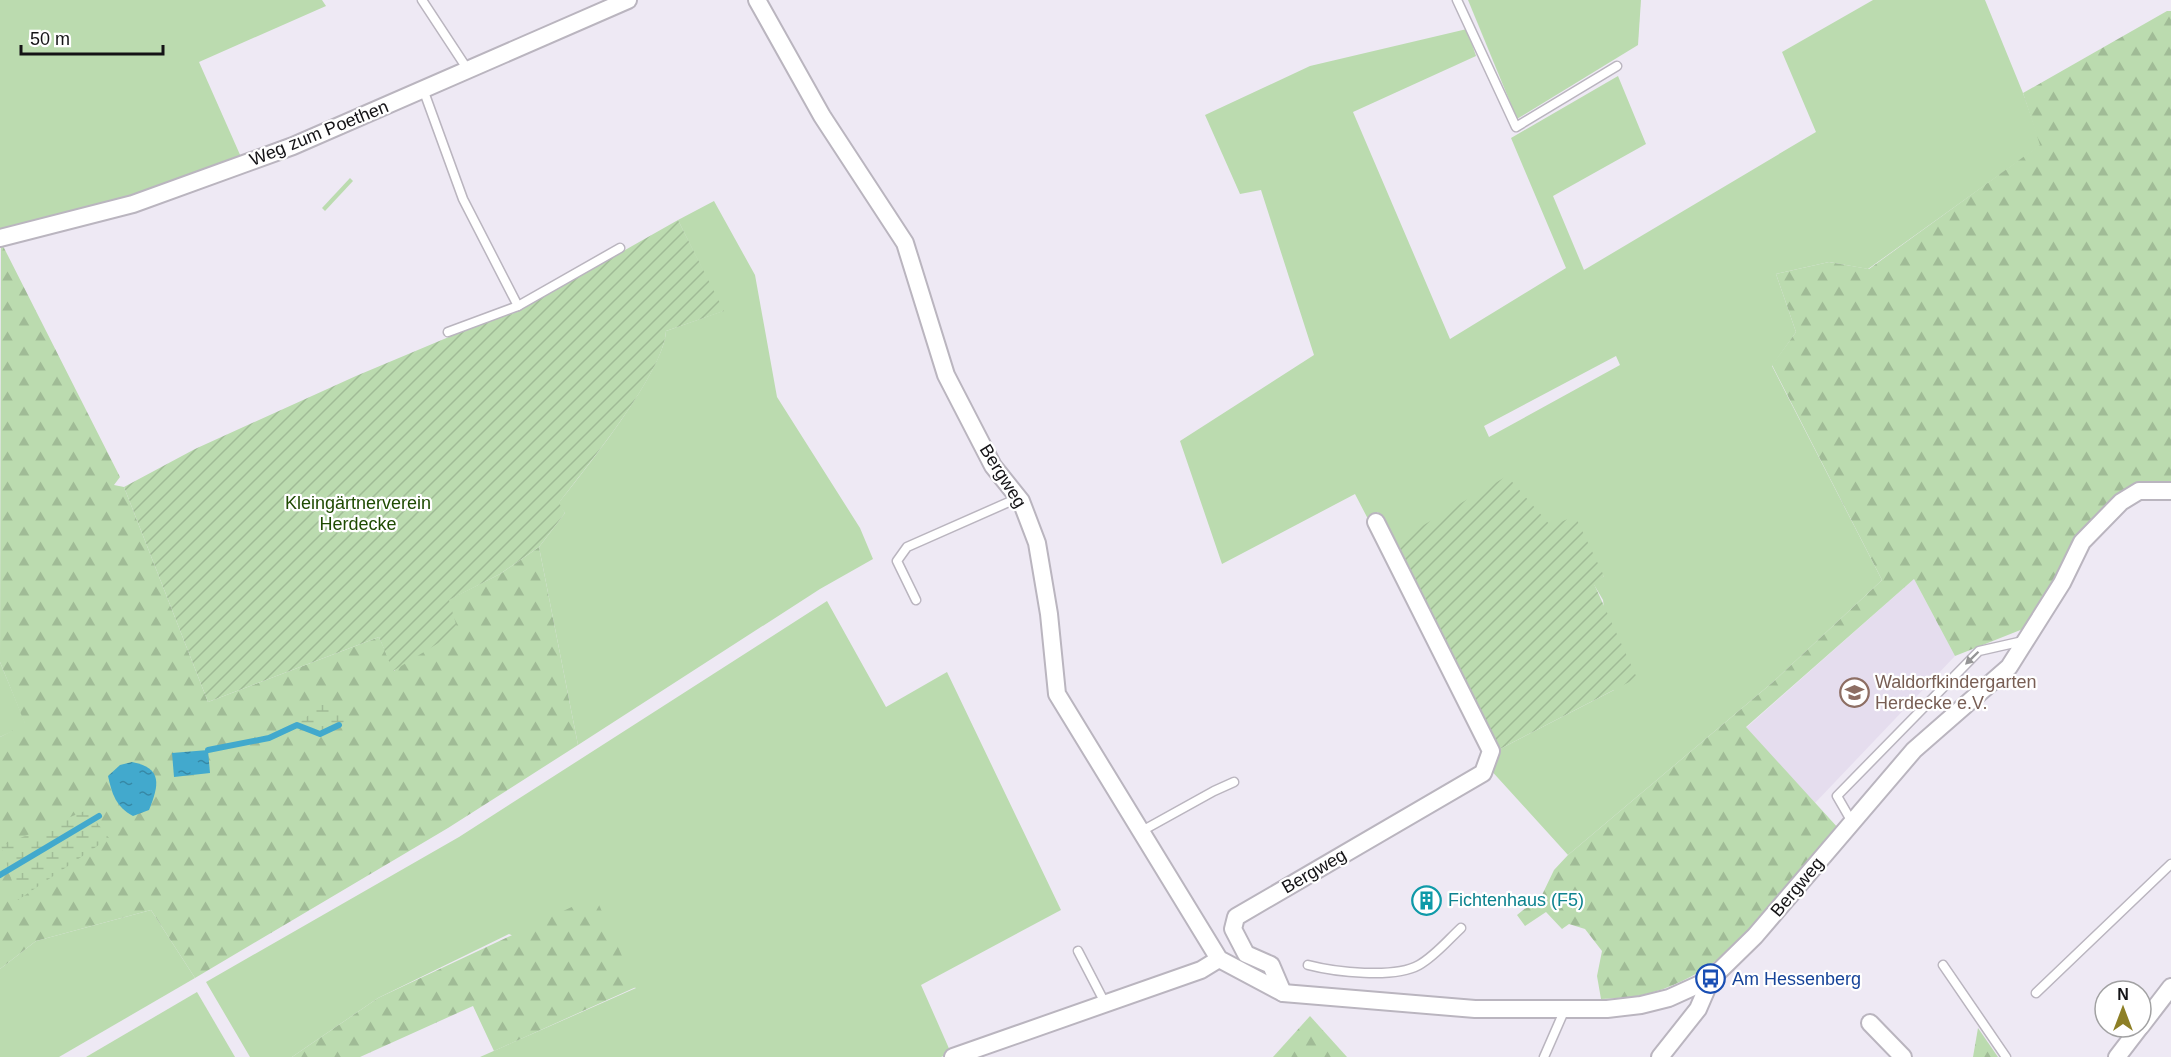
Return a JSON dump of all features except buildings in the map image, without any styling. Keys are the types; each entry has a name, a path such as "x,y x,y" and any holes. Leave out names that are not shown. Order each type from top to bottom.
{"street":[{"name":"Weg zum Poethen","path":"0,238 134,204 293,146 627,0"},
{"name":"Bergweg","path":"757,0 822,116 905,243 946,375 993,466 1018,498 1037,543 1049,614 1057,694 1219,959 1283,993 1466,1008 1565,1009 1641,1005 1669,998 1711,980 1755,936 1914,750 2009,667 2062,583 2082,542 2121,502 2139,490 2171,491"},
{"name":"Bergweg","path":"1283,993 1270,966 1246,954 1233,930 1236,917 1484,773 1491,751 1376,522"},
{"path":"953,1057 1201,970 1219,959"},
{"path":"1660,1057 1698,1009 1711,980"},
{"path":"2153,1011 2171,987"},
{"path":"1870,1023 1903,1057"},
{"path":"2117,1057 2131,1039"}],"lane":[{"path":"422,0 468,70"},
{"path":"1458,0 1516,128 1617,66"},
{"path":"423,89 463,199 518,306"},
{"path":"448,332 518,306 620,248"},
{"path":"916,600 897,561 907,547 1018,498"},
{"path":"1852,822 1837,796 1979,651 2026,640"},
{"path":"1140,832 1234,782"},
{"path":"2036,993 2171,864"},
{"path":"1308,965 1334,972 1408,969 1427,960 1461,928"},
{"path":"1078,951 1105,1003"},
{"path":"1942,965 2006,1057"},
{"path":"1544,1057 1565,1009"}],"shaded area":[{"name":"Waldorfkindergarten Herdecke e.V.","path":"1914,579 1955,656 1815,803 1746,728"}],"green space":[{"path":"0,0 322,0 326,6 199,62 241,157 129,197 0,229"},
{"path":"1468,0 1641,0 1638,45 1517,119"},
{"path":"1873,0 1985,0 2023,93 2041,145 1868,269 1829,262 1776,274 1796,332 1772,366 1882,580 1773,682 1568,855 1488,767 1498,750 1614,690 1603,600 1593,583 1604,576 1551,526 1393,543 1378,512 1368,519 1355,494 1222,564 1180,441 1314,355 1261,190 1240,194 1205,115 1310,66 1467,29 1476,56 1353,112 1450,339 1566,268 1511,138 1618,76 1646,144 1553,196 1584,270 1816,132 1782,52","holes":["1616,356 1620,365 1489,437 1484,426"]},
{"path":"2167,11 2171,11 2171,486 2119,499 2028,627 1955,656 1914,579 1746,727 1839,829 1776,905 1729,951 1702,970 1673,985 1642,995 1601,999 1597,976 1602,951 1585,929 1569,924 1562,929 1546,912 1525,926 1517,915 1542,895 1554,870 1568,855 1773,682 1882,580 1772,365 1796,332 1776,274 1829,262 1869,269 2040,145 2023,93"},
{"path":"350,178 353,181 325,211 322,208"},
{"path":"714,201 755,275 777,397 860,528 873,559 820,589 578,745 539,547 565,513 558,504 604,444 638,394 662,349 666,331 723,311 678,220"},
{"name":"Kleingärtnerverein Herdecke","path":"678,220 724,311 666,331 662,349 652,371 622,419 559,503 565,513 539,547 500,574 449,600 458,631 393,671 379,637 208,702 124,487 195,449 356,376 475,326 514,313"},
{"path":"1,242 120,477 114,485 124,487 208,702 379,637 394,671 448,600 500,574 539,547 578,745 448,828 195,978 151,910 36,941 0,969 0,737 25,724 0,662"},
{"path":"1507,476 1551,526 1575,516 1604,576 1594,584 1637,678 1498,750 1393,543"},
{"path":"827,601 886,707 947,672 1061,910 921,985 951,1053 941,1057 480,1057 636,988 509,934 378,998 292,1057 250,1057 206,982 459,837"},
{"path":"0,662 26,725 0,737"},
{"path":"325,701 346,721 320,734 297,725"},
{"path":"87,810 109,838 18,900 1,846"},
{"path":"595,896 636,987 494,1051 473,1006 360,1057 292,1057 378,998"},
{"path":"151,910 195,978 59,1057 0,1057 0,969 36,941"},
{"path":"197,992 235,1057 86,1057"},
{"path":"1310,1016 1347,1057 1273,1057"},
{"path":"1978,1028 1998,1057 1973,1057"}],"water":[{"path":"208,750 210,773 174,777 172,753"},
{"path":"132,762 149,769 154,773 156,779 155,793 149,810 133,816 122,808 116,799 108,776 120,765"}],"waterway":[{"path":"208,750 269,738 297,725 320,734 339,725"},
{"path":"0,875 99,816"}],"place":[{"name":"Waldorfkindergarten Herdecke e.V.","path":"1854,692"},
{"name":"Fichtenhaus (F5)","path":"1427,900"},
{"name":"Am Hessenberg","path":"1711,979"}]}
